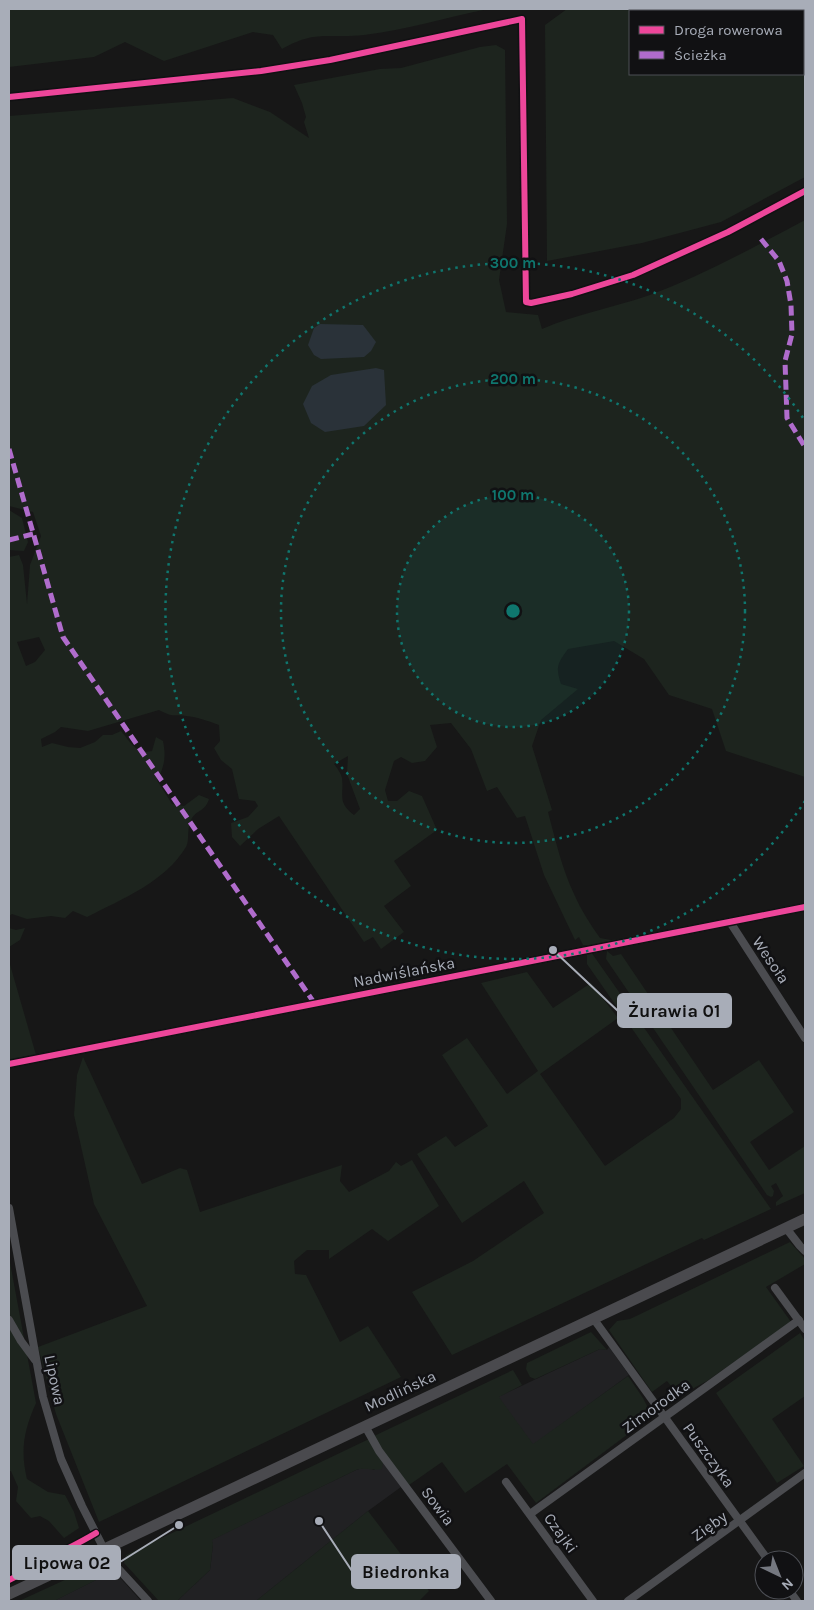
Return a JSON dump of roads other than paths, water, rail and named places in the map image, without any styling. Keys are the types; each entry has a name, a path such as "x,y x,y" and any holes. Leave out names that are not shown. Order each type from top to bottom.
{"main road":[{"name":"Modlińska","path":"9,1594 805,1219"}],"street":[{"name":"Nadwiślańska","path":"9,1064 805,907"},
{"name":"Wesoła","path":"730,922 805,1038"},
{"name":"Lipowa","path":"9,1208 43,1397 61,1459 104,1549 113,1563 148,1601"},
{"path":"786,1228 805,1250"},
{"path":"775,1288 805,1329"},
{"name":"Puszczyka","path":"593,1318 761,1550"},
{"path":"9,1320 21,1341 36,1360"},
{"name":"Zimorodka","path":"530,1514 799,1320"},
{"name":"Sowia","path":"365,1426 379,1451 491,1601"},
{"name":"Zięby","path":"628,1601 805,1473"},
{"name":"Czajki","path":"506,1482 592,1601"}],"place":[{"name":"Żurawia 01","path":"553,950"},
{"name":"Biedronka","path":"319,1521"},
{"name":"Lipowa 02","path":"179,1525"}]}
